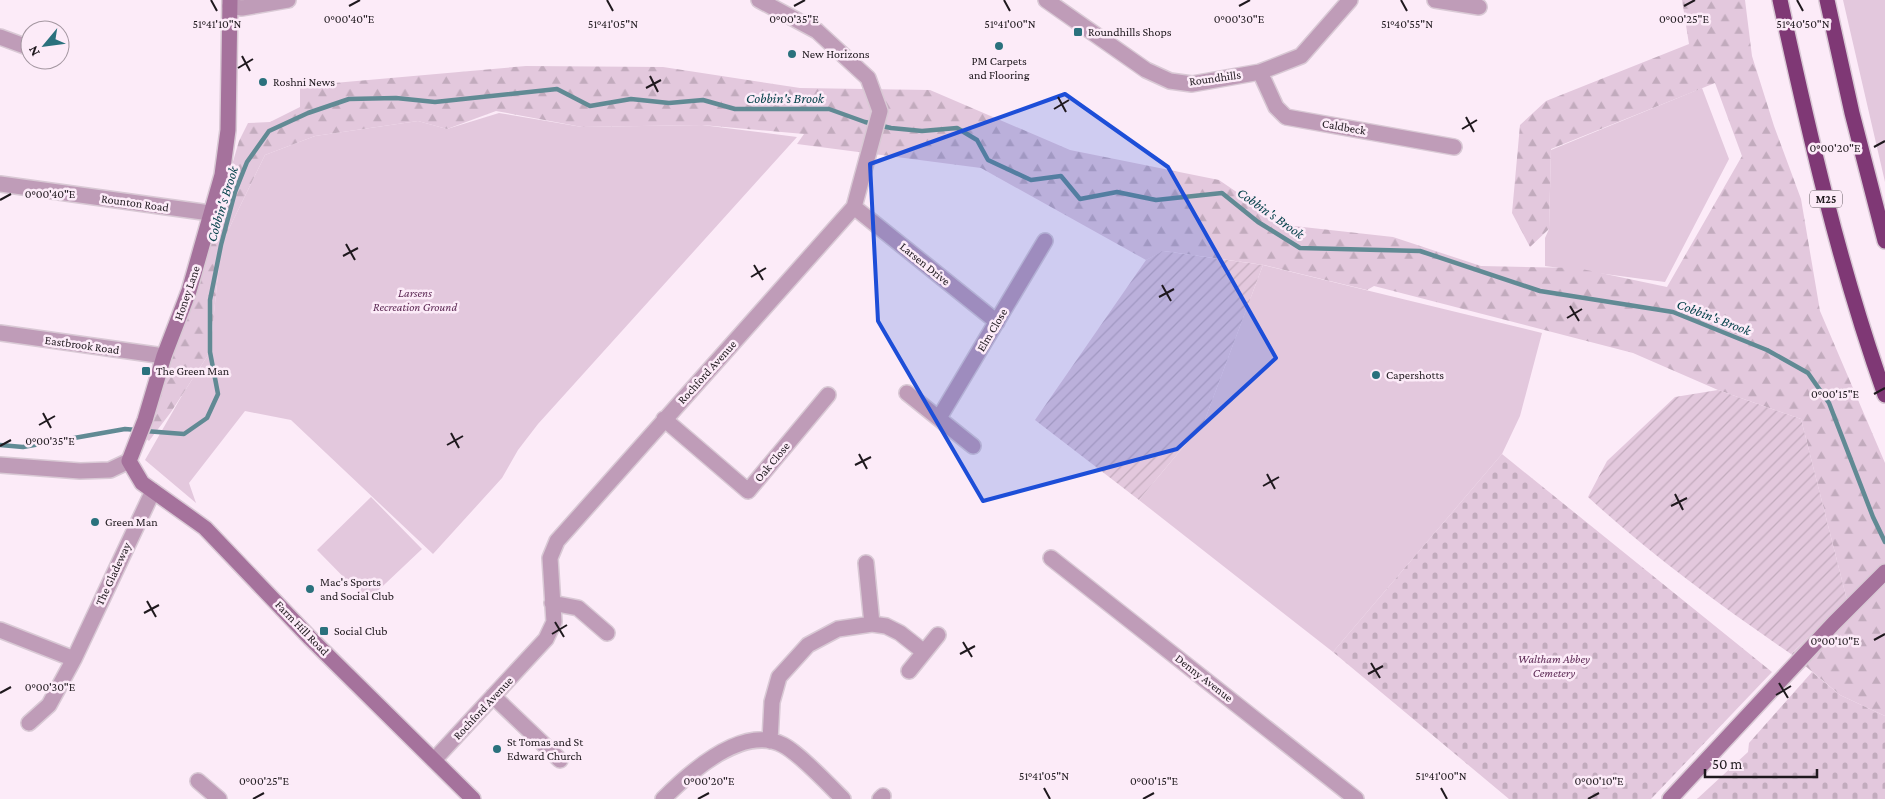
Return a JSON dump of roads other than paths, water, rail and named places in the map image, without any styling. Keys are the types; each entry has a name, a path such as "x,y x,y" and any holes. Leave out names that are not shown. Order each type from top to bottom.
{"highway":[{"name":"M25","path":"1780,0 1833,225 1854,301 1885,395"},
{"path":"1827,0 1856,131 1885,241"}],"street":[{"path":"230,3 242,8 288,0"},
{"name":"Rochford Avenue","path":"434,760 546,638 554,622 550,558 557,541 854,207 880,111 868,78 850,59 817,31 759,0"},
{"name":"Roundhills","path":"1046,0 1146,70 1170,81 1192,84 1260,72 1301,56 1350,0"},
{"path":"1435,0 1479,7"},
{"name":"Honey Lane","path":"129,461 145,420 164,356 189,291 222,175 228,130 230,3"},
{"path":"0,37 20,44"},
{"name":"Caldbeck","path":"1260,72 1276,107 1286,117 1454,146"},
{"name":"Rounton Road","path":"0,184 210,213"},
{"name":"Larsen Drive","path":"854,207 997,322"},
{"name":"Elm Close","path":"939,418 1045,242"},
{"name":"Eastbrook Road","path":"0,333 164,356"},
{"path":"907,393 973,446"},
{"name":"Oak Close","path":"664,419 748,491 828,395"},
{"path":"0,465 110,470 129,461"},
{"name":"Farm Hill Road","path":"129,461 142,482 205,528 310,638 474,799"},
{"name":"The Gladeway","path":"29,723 49,705 74,659 153,491"},
{"name":"Denny Avenue","path":"1052,558 1356,799"},
{"path":"866,563 872,624"},
{"path":"1670,799 1885,572"},
{"path":"552,603 578,608 607,633"},
{"path":"770,741 772,702 779,677 808,645 838,629 872,624 886,626 900,633 924,652"},
{"path":"0,630 74,659"},
{"path":"909,671 938,635"},
{"path":"493,696 560,760"},
{"path":"663,799 702,763 737,744 762,740 783,745 843,799"},
{"path":"198,781 219,799"}],"waterway":[{"name":"Cobbin's Brook","path":"145,431 184,434 207,418 218,394 210,352 210,300 221,245 235,192 247,162 269,131 308,113 349,99 396,98 435,102 557,89 590,106 631,99 669,103 703,100 735,109 829,109 865,122 891,128 922,131 957,128 977,140 988,160 1031,180 1061,176 1080,199 1117,192 1156,200 1222,193 1258,222 1300,248 1420,251 1540,291 1673,312 1767,350 1808,373 1829,403 1873,517 1885,542"},
{"name":"Cobbin's Brook","path":"0,445 23,447 125,429 137,430"}],"place":[{"name":"Roundhills Shops","path":"1078,32"},
{"name":"PM Carpets and Flooring","path":"999,46"},
{"name":"New Horizons","path":"792,54"},
{"name":"Roshni News","path":"263,82"},
{"name":"The Green Man","path":"146,371"},
{"name":"Capershotts","path":"1376,375"},
{"name":"Green Man","path":"95,522"},
{"name":"Mac's Sports and Social Club","path":"310,589"},
{"name":"Social Club","path":"324,631"},
{"name":"St Tomas and St Edward Church","path":"497,749"}],"park label":[{"name":"Larsens Recreation Ground","path":"415,300"},
{"name":"Waltham Abbey Cemetery","path":"1554,666"}]}
